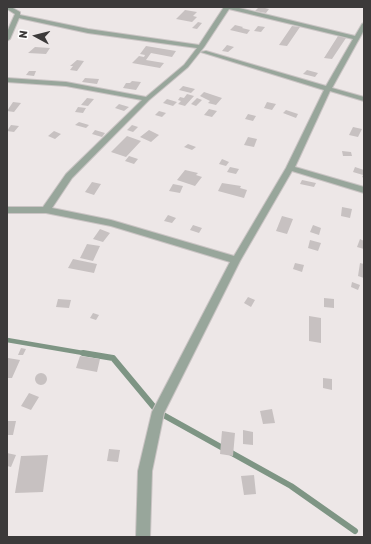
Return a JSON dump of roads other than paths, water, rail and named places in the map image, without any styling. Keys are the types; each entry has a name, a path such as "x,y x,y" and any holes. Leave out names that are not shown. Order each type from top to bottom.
{"street":[{"path":"7,7 20,13 88,31 202,50 364,99"},
{"path":"46,210 69,176 147,99 186,66 202,50 228,7 356,38"},
{"path":"7,39 20,13"},
{"path":"143,537 145,471 158,412 236,260 290,168 328,89 364,25"},
{"path":"7,80 66,84 147,99"},
{"path":"290,168 364,190"},
{"path":"7,210 46,210 111,223 236,260"}],"waterway":[{"path":"7,340 89,354"},
{"path":"83,353 89,354"},
{"path":"89,354 113,358 158,412 291,486 355,531"}]}
